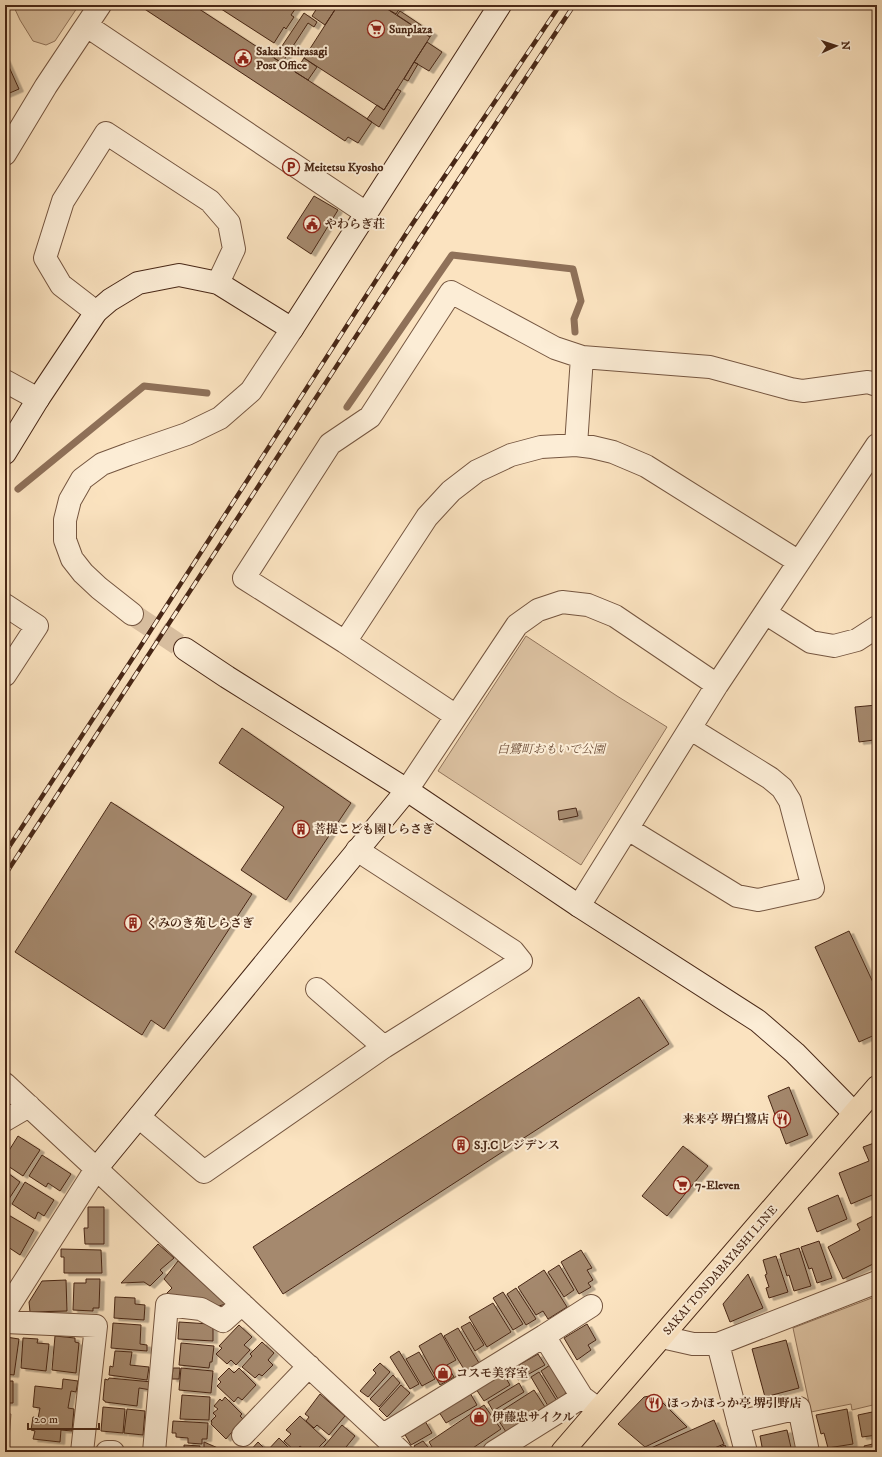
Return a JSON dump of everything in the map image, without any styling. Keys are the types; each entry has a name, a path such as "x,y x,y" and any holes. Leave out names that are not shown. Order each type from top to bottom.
{"main road":[{"name":"SAKAI TONDABAYASHI LINE","path":"562,1452 591,1404 662,1338 877,1087"}],"street":[{"path":"5,154 46,86 100,5"},
{"path":"132,614 82,573 72,559 65,540 65,520 70,500 82,479 102,464 187,434 220,418 251,391 500,5"},
{"path":"87,26 366,212"},
{"path":"96,312 61,285 45,258 63,201 106,133 210,201 229,223 234,249 218,282"},
{"path":"5,454 38,399 96,312 110,300 138,283 179,275 218,282 292,329"},
{"path":"456,716 345,642 244,578 330,444 370,416 451,292 555,348 582,357 710,367 802,391 868,382 877,385"},
{"path":"576,444 582,357"},
{"path":"5,381 38,399"},
{"path":"345,642 427,516 451,492 477,471 511,455 541,447 576,444 613,452 646,466 799,562"},
{"path":"579,906 691,729 717,685 876,450"},
{"path":"5,1312 96,1169 406,790 517,626 538,610 562,602 588,604 616,616 717,685"},
{"path":"5,605 37,626 5,675"},
{"path":"765,613 811,642 834,646 857,640 877,627"},
{"path":"185,649 227,678 406,790 579,906 758,1021 795,1053 854,1113"},
{"path":"628,829 737,896 758,900 813,888 790,801 782,788 770,778 691,729"},
{"path":"139,1117 204,1172 384,1047 521,961 513,951 357,850"},
{"path":"317,989 384,1047"},
{"path":"5,1084 401,1452"},
{"path":"5,1120 29,1106"},
{"path":"662,1338 693,1344 718,1344 877,1282"},
{"path":"154,1452 167,1305 202,1310 223,1321 242,1304"},
{"path":"383,1436 591,1306"},
{"path":"5,1322 96,1326 82,1452"},
{"path":"494,1452 591,1404 544,1336"},
{"path":"718,1344 746,1452"},
{"path":"243,1435 309,1366"},
{"path":"738,1422 799,1408 808,1452"},
{"path":"106,1452 113,1452"}],"green space":[{"path":"13,5 79,5 55,41 46,45 33,41"},
{"name":"白鷺町おもいで公園","path":"526,636 667,727 581,865 438,771"},
{"path":"877,1296 877,1404 852,1410 851,1404 811,1412 793,1328"},
{"path":"5,1414 11,1414 8,1452 5,1452"}],"building":[{"path":"145,5 193,5 372,122 358,143 348,137 345,141 143,8"},
{"path":"215,5 298,5 291,15 294,17 286,29 284,27 274,43"},
{"path":"319,5 338,5 325,25 312,16"},
{"path":"338,5 381,5 430,37 384,110 304,58"},
{"path":"381,5 402,5 396,14"},
{"path":"400,11 433,33 430,37 397,15"},
{"path":"304,13 317,22 314,27 308,23 282,63 274,58"},
{"path":"427,42 442,52 429,71 414,62"},
{"path":"5,58 19,89 5,95"},
{"path":"304,58 317,67 308,80 295,72"},
{"path":"414,62 418,64 408,81 404,79"},
{"path":"397,89 401,91 379,127 367,119 377,105 384,110"},
{"name":"やわらぎ荘","path":"314,196 338,210 311,254 287,238"},
{"path":"877,705 877,766 874,740 859,742 855,707"},
{"name":"菩提こども園しらさぎ","path":"242,728 351,803 286,900 241,870 284,807 219,763"},
{"name":"くみのき苑しらさぎ","path":"111,802 252,894 164,1029 151,1020 142,1035 15,952"},
{"path":"576,808 578,816 559,820 558,811"},
{"path":"849,931 877,991 877,1034 859,1042 815,947"},
{"name":"S.J.C レジデンス","path":"639,997 669,1044 283,1294 253,1247"},
{"path":"789,1087 808,1135 786,1144 768,1096"},
{"path":"18,1136 40,1150 23,1176 5,1164 5,1157"},
{"path":"877,1142 877,1193 851,1204 839,1173 869,1161 863,1147"},
{"path":"683,1146 708,1166 667,1216 642,1196"},
{"path":"42,1155 71,1174 60,1191 48,1183 46,1187 29,1176"},
{"path":"5,1171 20,1182 5,1205"},
{"path":"25,1182 54,1200 44,1216 38,1212 35,1219 12,1204"},
{"path":"838,1195 847,1219 817,1232 808,1208"},
{"path":"88,1207 104,1207 104,1244 85,1244 84,1228 88,1228"},
{"path":"5,1213 34,1230 20,1255 5,1245"},
{"path":"877,1214 877,1262 843,1279 828,1247 860,1230 857,1224"},
{"path":"819,1241 832,1278 817,1283 812,1268 809,1269 801,1247"},
{"path":"158,1244 174,1258 160,1270 163,1273 150,1286 144,1282 121,1283"},
{"path":"799,1248 811,1286 794,1291 789,1275 787,1276 780,1254"},
{"path":"61,1249 101,1250 102,1273 64,1273 64,1257 61,1257"},
{"path":"581,1250 592,1268 587,1270 593,1280 588,1283 591,1287 579,1294 561,1262"},
{"path":"776,1256 788,1292 769,1298 766,1288 769,1287 765,1275 767,1274 763,1260"},
{"path":"178,1261 226,1304 215,1307 202,1300 166,1294 172,1288 164,1279"},
{"path":"559,1265 574,1290 564,1297 548,1272"},
{"path":"544,1270 567,1307 548,1319 543,1311 536,1315 518,1287"},
{"path":"748,1274 763,1308 730,1322 723,1304"},
{"path":"86,1279 100,1279 99,1308 93,1308 93,1311 73,1310 74,1283 86,1283"},
{"path":"66,1280 67,1311 30,1312 29,1302 42,1281"},
{"path":"516,1288 536,1319 526,1325 507,1294"},
{"path":"503,1292 523,1324 513,1330 493,1298"},
{"path":"115,1297 135,1298 135,1304 145,1305 144,1320 114,1318"},
{"path":"493,1303 511,1332 487,1347 469,1317"},
{"path":"179,1322 210,1324 210,1327 213,1327 213,1341 178,1339"},
{"path":"470,1322 484,1345 475,1351 461,1327"},
{"path":"113,1323 141,1325 140,1344 147,1345 147,1351 111,1348"},
{"path":"587,1324 596,1340 588,1345 591,1350 577,1360 564,1338"},
{"path":"239,1325 252,1337 244,1345 250,1350 236,1365 231,1360 227,1364 216,1354 222,1348 219,1346"},
{"path":"458,1328 479,1363 465,1371 444,1336"},
{"path":"441,1333 456,1360 447,1365 454,1377 440,1385 419,1346"},
{"path":"55,1336 75,1338 75,1342 79,1343 76,1373 52,1370"},
{"path":"6,1337 19,1339 14,1375 5,1374"},
{"path":"23,1338 38,1339 37,1343 49,1344 46,1371 21,1368"},
{"path":"786,1340 799,1388 765,1397 752,1349"},
{"path":"262,1342 274,1353 268,1360 273,1365 262,1376 259,1374 255,1378 242,1367 252,1356 250,1354"},
{"path":"181,1343 214,1346 212,1362 210,1362 209,1368 179,1365"},
{"path":"115,1351 132,1352 130,1365 149,1367 147,1380 109,1375 110,1366 113,1367"},
{"path":"399,1351 419,1384 410,1389 390,1357"},
{"path":"419,1352 435,1379 422,1386 406,1359"},
{"path":"538,1354 545,1365 518,1380 512,1369"},
{"path":"380,1363 390,1372 368,1397 360,1391 376,1373 373,1370"},
{"path":"550,1365 566,1389 565,1395 558,1399 541,1371"},
{"path":"173,1368 180,1368 179,1379 172,1379"},
{"path":"181,1368 213,1371 211,1393 179,1390"},
{"path":"229,1368 234,1373 239,1368 256,1385 242,1400 238,1397 234,1402 217,1386 221,1382 218,1379"},
{"path":"539,1372 557,1401 548,1406 531,1377"},
{"path":"503,1373 510,1385 484,1401 476,1389"},
{"path":"393,1375 400,1383 379,1407 370,1399"},
{"path":"109,1378 152,1382 151,1390 139,1388 137,1406 105,1402 103,1400 105,1379 108,1380"},
{"path":"63,1379 78,1381 76,1392 71,1391 68,1408 74,1409 72,1431 61,1430 60,1442 33,1439 35,1431 31,1430 33,1417 38,1418 40,1408 33,1407 35,1386 62,1389"},
{"path":"5,1381 13,1381 13,1403 5,1403"},
{"path":"519,1383 524,1392 493,1411 488,1402"},
{"path":"401,1385 410,1393 387,1417 379,1409"},
{"path":"534,1390 545,1407 506,1432 495,1415"},
{"path":"470,1393 477,1405 446,1423 439,1412"},
{"path":"320,1394 345,1416 329,1435 317,1425 314,1428 306,1421 309,1417 305,1414"},
{"path":"182,1395 210,1397 209,1420 180,1419"},
{"path":"655,1395 687,1427 645,1447 618,1424 644,1397"},
{"path":"225,1397 242,1414 240,1416 243,1419 226,1439 211,1424 211,1421 216,1416 213,1413 218,1409 214,1406 220,1399 222,1401"},
{"name":"伊藤忠サイクル","path":"484,1405 501,1429 467,1452 435,1452 429,1442"},
{"path":"103,1407 125,1409 123,1433 101,1431"},
{"path":"127,1409 145,1411 143,1435 124,1433"},
{"path":"847,1409 853,1444 828,1448 824,1433 821,1434 816,1415"},
{"path":"877,1411 877,1435 862,1437 858,1415"},
{"path":"300,1416 326,1440 314,1452 307,1452 300,1446 295,1451 284,1441 291,1434 286,1430"},
{"path":"714,1420 724,1444 705,1452 642,1452"},
{"path":"173,1421 208,1423 207,1439 202,1439 202,1444 188,1443 188,1438 176,1437 176,1433 172,1433"},
{"path":"425,1421 432,1433 411,1445 404,1433"},
{"path":"342,1425 355,1436 342,1452 320,1451"},
{"path":"787,1430 792,1452 763,1452 760,1436"},
{"path":"279,1438 293,1452 249,1452 258,1442 267,1451"},
{"path":"423,1441 432,1452 419,1452 414,1446"},
{"path":"204,1442 227,1452 204,1452"},
{"path":"877,1443 877,1452 866,1452 864,1446"},
{"path":"184,1445 200,1446 199,1452 184,1452"},
{"path":"725,1445 728,1452 708,1452"}],"waterway":[{"path":"347,407 452,255 573,269 581,301 574,319 575,332"},
{"path":"18,489 144,386 207,393"}],"tunnel":[{"path":"132,614 185,649"}],"railway":[{"path":"5,853 140,647 411,226 560,5"},
{"path":"5,875 422,235 574,5"}],"place":[{"name":"Sunplaza","path":"376,29"},
{"name":"Sakai Shirasagi Post Office","path":"243,58"},
{"name":"Meitetsu Kyosho","path":"291,167"},
{"name":"やわらぎ荘","path":"312,224"},
{"name":"菩提こども園しらさぎ","path":"301,829"},
{"name":"くみのき苑しらさぎ","path":"133,923"},
{"name":"来来亭 堺白鷺店","path":"782,1119"},
{"name":"S.J.C レジデンス","path":"461,1145"},
{"name":"7-Eleven","path":"682,1185"},
{"name":"コスモ美容室","path":"443,1373"},
{"name":"ほっかほっか亭 堺引野店","path":"654,1403"},
{"name":"伊藤忠サイクル","path":"479,1417"}]}
